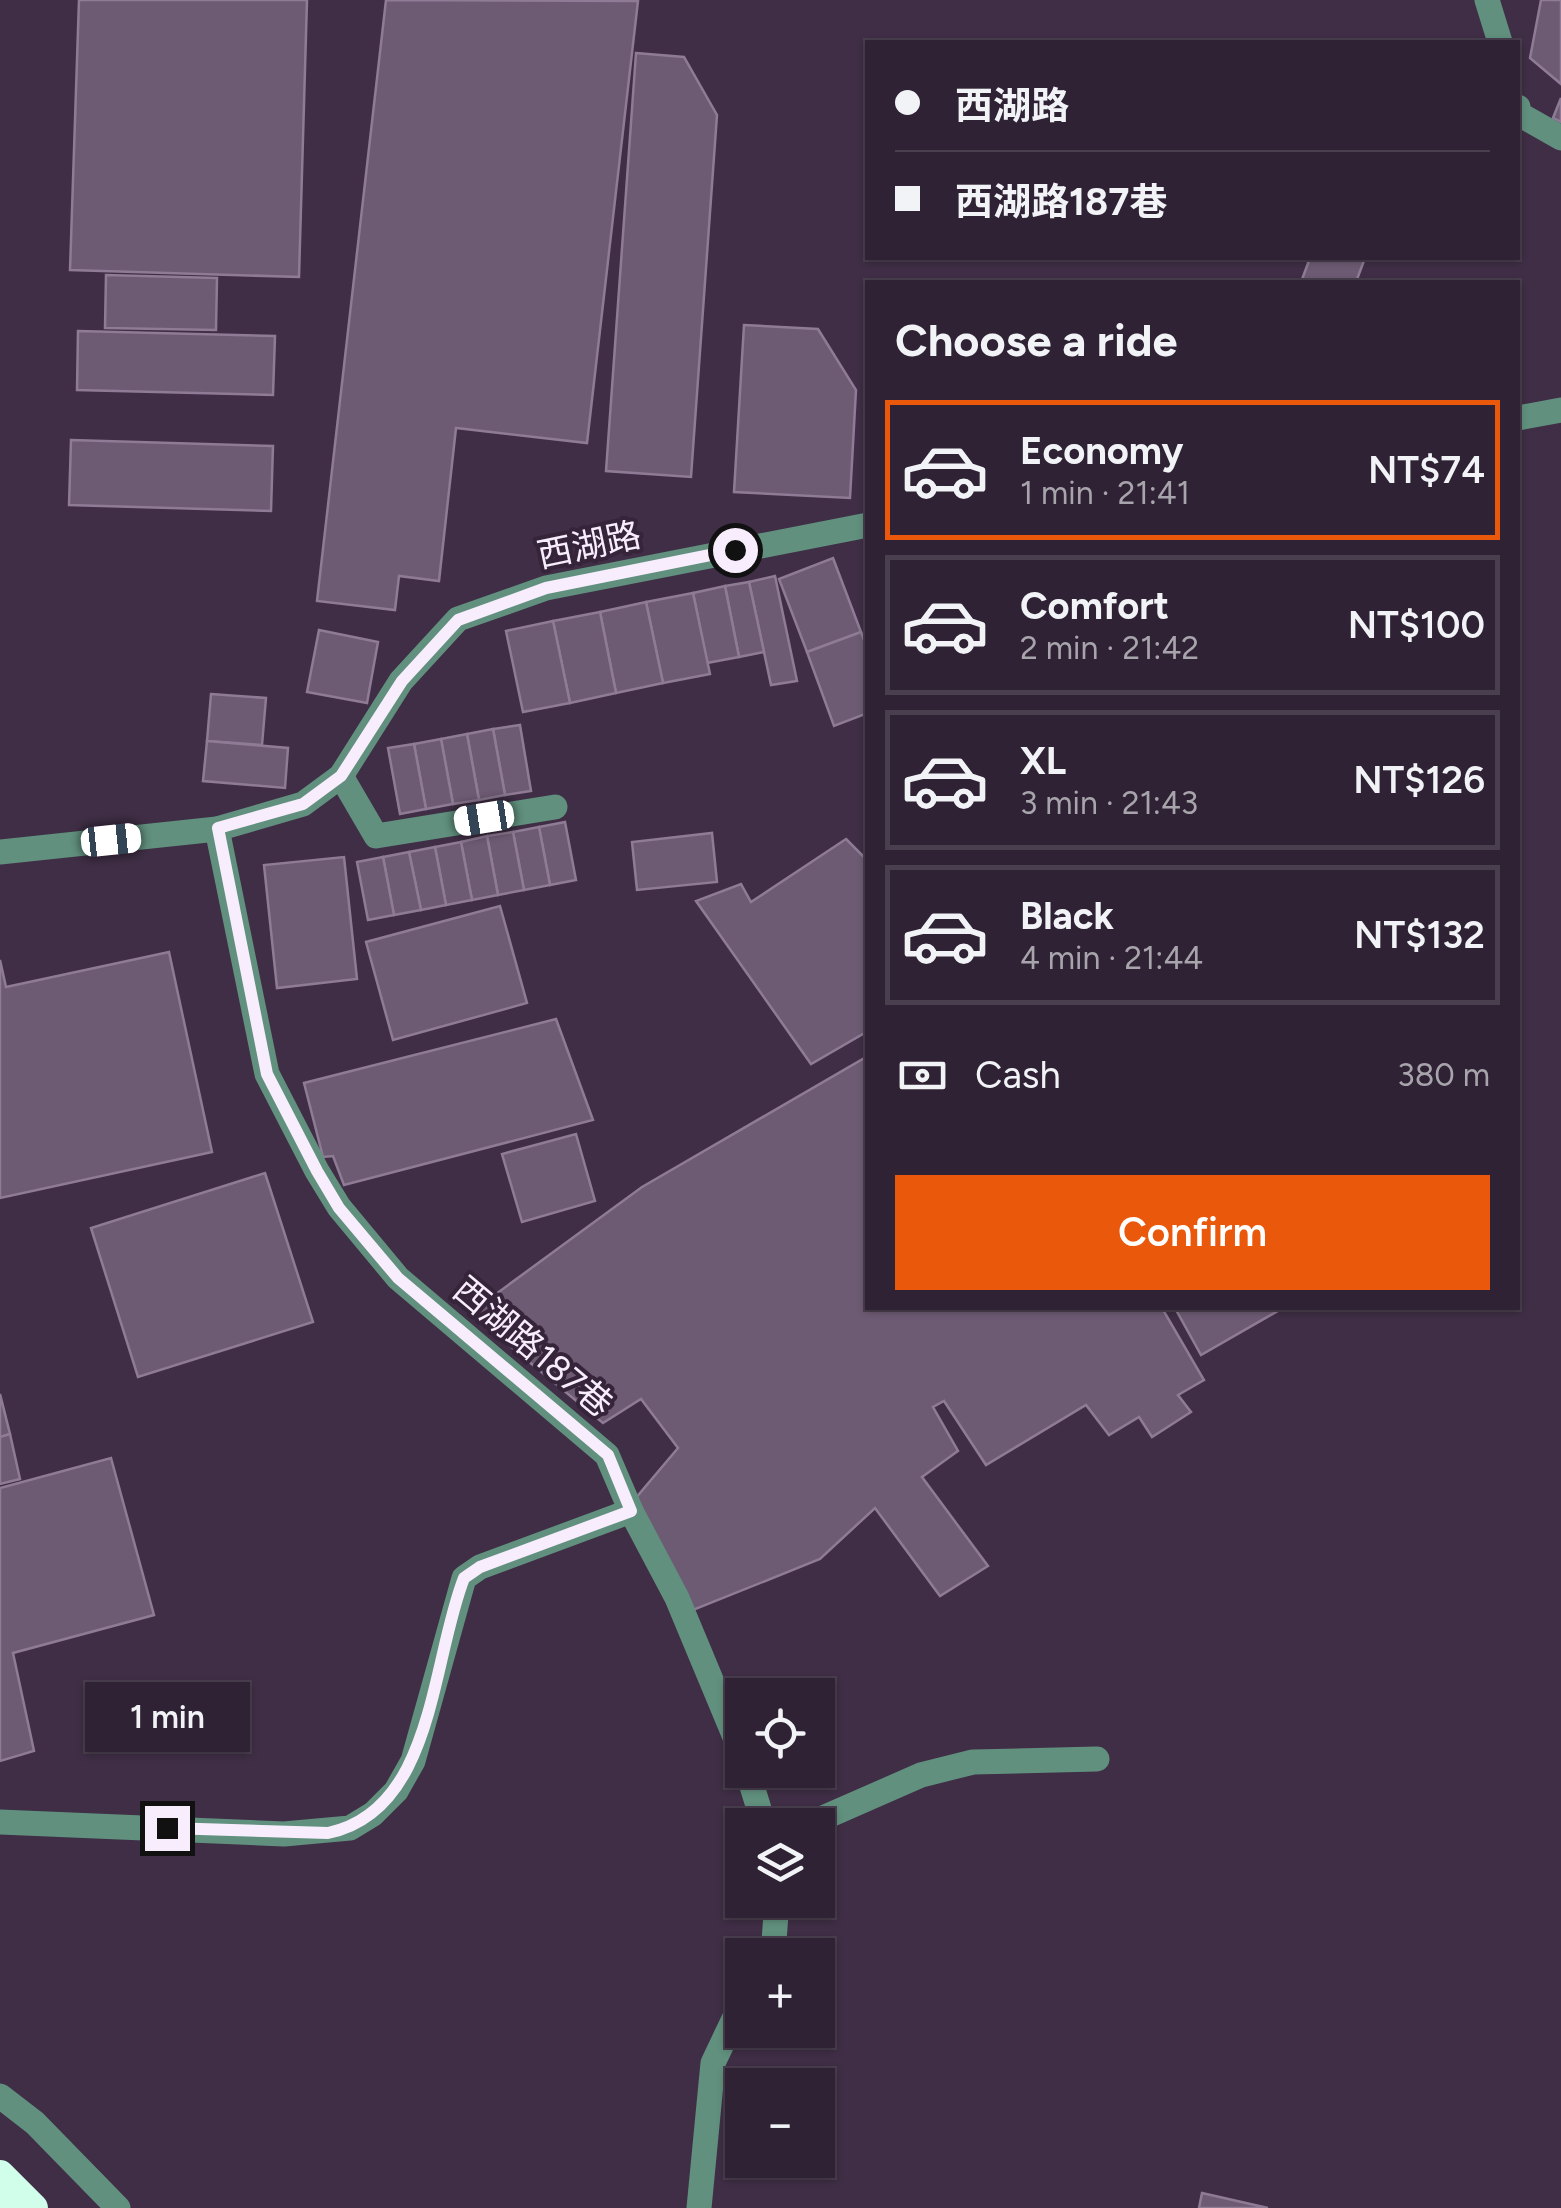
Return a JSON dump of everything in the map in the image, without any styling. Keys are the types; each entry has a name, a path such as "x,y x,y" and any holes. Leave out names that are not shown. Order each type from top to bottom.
{"highway":[{"path":"0,2177 37,2208"},
{"path":"0,2201 9,2208"}],"street":[{"path":"1487,0 1499,40"},
{"path":"1520,115 1561,138"},
{"path":"1520,418 1561,410"},
{"name":"西湖路","path":"0,852 218,828 303,804 341,776 402,681 458,620 546,588 865,525"},
{"path":"341,776 376,836 555,807"},
{"name":"西湖路187巷","path":"218,828 267,1074 317,1171 339,1208 398,1278 608,1455 631,1511 677,1598 725,1713"},
{"path":"0,1822 284,1834 350,1828 373,1814 396,1790 413,1761 464,1578 480,1567 631,1511"},
{"path":"835,1813 938,1770 973,1762 1097,1759"},
{"path":"699,2208 714,2062 725,2038"},
{"path":"0,2096 35,2123 118,2208"}],"building":[{"path":"79,0 307,0 299,277 70,270"},
{"path":"386,0 638,1 587,443 456,428 439,581 399,576 395,610 317,601"},
{"path":"1541,0 1561,0 1561,84 1530,58"},
{"path":"636,53 684,57 717,115 691,477 606,471"},
{"path":"1561,98 1561,122 1553,118"},
{"path":"1309,260 1364,260 1357,280 1302,280"},
{"path":"106,275 217,278 216,330 105,328"},
{"path":"744,325 818,329 856,390 850,498 734,492"},
{"path":"78,331 275,336 273,395 77,390"},
{"path":"71,440 273,446 271,511 69,505"},
{"path":"833,558 861,632 807,652 779,579"},
{"path":"775,576 797,681 771,685 749,582"},
{"path":"749,582 764,652 739,657 725,586"},
{"path":"725,586 739,657 707,663 693,593"},
{"path":"693,593 710,674 663,683 646,602"},
{"path":"646,602 663,683 616,693 600,612"},
{"path":"600,612 616,693 570,703 553,621"},
{"path":"553,621 570,703 523,712 506,631"},
{"path":"319,630 378,642 367,703 307,692"},
{"path":"861,632 865,643 865,714 834,726 807,652"},
{"path":"211,694 266,698 262,745 207,741"},
{"path":"520,725 531,791 505,795 493,729"},
{"path":"493,729 505,795 479,800 467,734"},
{"path":"467,734 479,800 453,804 441,739"},
{"path":"441,739 453,804 426,809 414,744"},
{"path":"207,741 288,748 285,788 203,781"},
{"path":"414,744 426,809 400,814 388,748"},
{"path":"565,822 576,880 550,885 539,827"},
{"path":"539,827 550,885 524,890 513,832"},
{"path":"513,832 524,890 498,895 487,836"},
{"path":"712,833 717,882 637,890 632,842"},
{"path":"487,836 498,895 472,900 461,842"},
{"path":"846,839 865,858 865,1033 811,1064 696,901 741,884 751,902"},
{"path":"461,842 472,900 446,905 435,847"},
{"path":"435,847 446,905 421,910 409,852"},
{"path":"409,852 421,910 394,915 383,857"},
{"path":"344,857 357,979 277,988 264,865"},
{"path":"383,857 394,915 368,920 357,862"},
{"path":"500,906 527,1003 393,1040 366,942"},
{"path":"169,952 212,1152 0,1198 0,960 6,987"},
{"path":"556,1019 593,1120 344,1185 333,1156 323,1157 304,1083"},
{"path":"865,1058 865,1310 1163,1310 1204,1380 1178,1395 1191,1412 1152,1437 1139,1417 1109,1435 1086,1405 986,1465 944,1401 933,1407 958,1451 922,1477 988,1566 940,1596 875,1508 820,1559 693,1610 635,1499 678,1448 641,1399 603,1423 470,1313 642,1187"},
{"path":"576,1134 595,1201 522,1222 502,1154"},
{"path":"265,1173 313,1322 138,1377 91,1228"},
{"path":"1176,1310 1280,1310 1201,1355"},
{"path":"0,1394 10,1434 0,1437"},
{"path":"10,1434 20,1479 0,1484 0,1437"},
{"path":"111,1458 154,1615 13,1653 34,1751 0,1761 0,1488"},
{"path":"1202,2193 1268,2208 1199,2208"}],"route":[{"path":"167,1828 328,1833 350,1828 373,1814 396,1790 413,1761 464,1578 480,1567 631,1511 608,1455 398,1278 339,1208 267,1074 218,828 303,804 341,776 402,681 458,620 546,588 735,550"}]}
